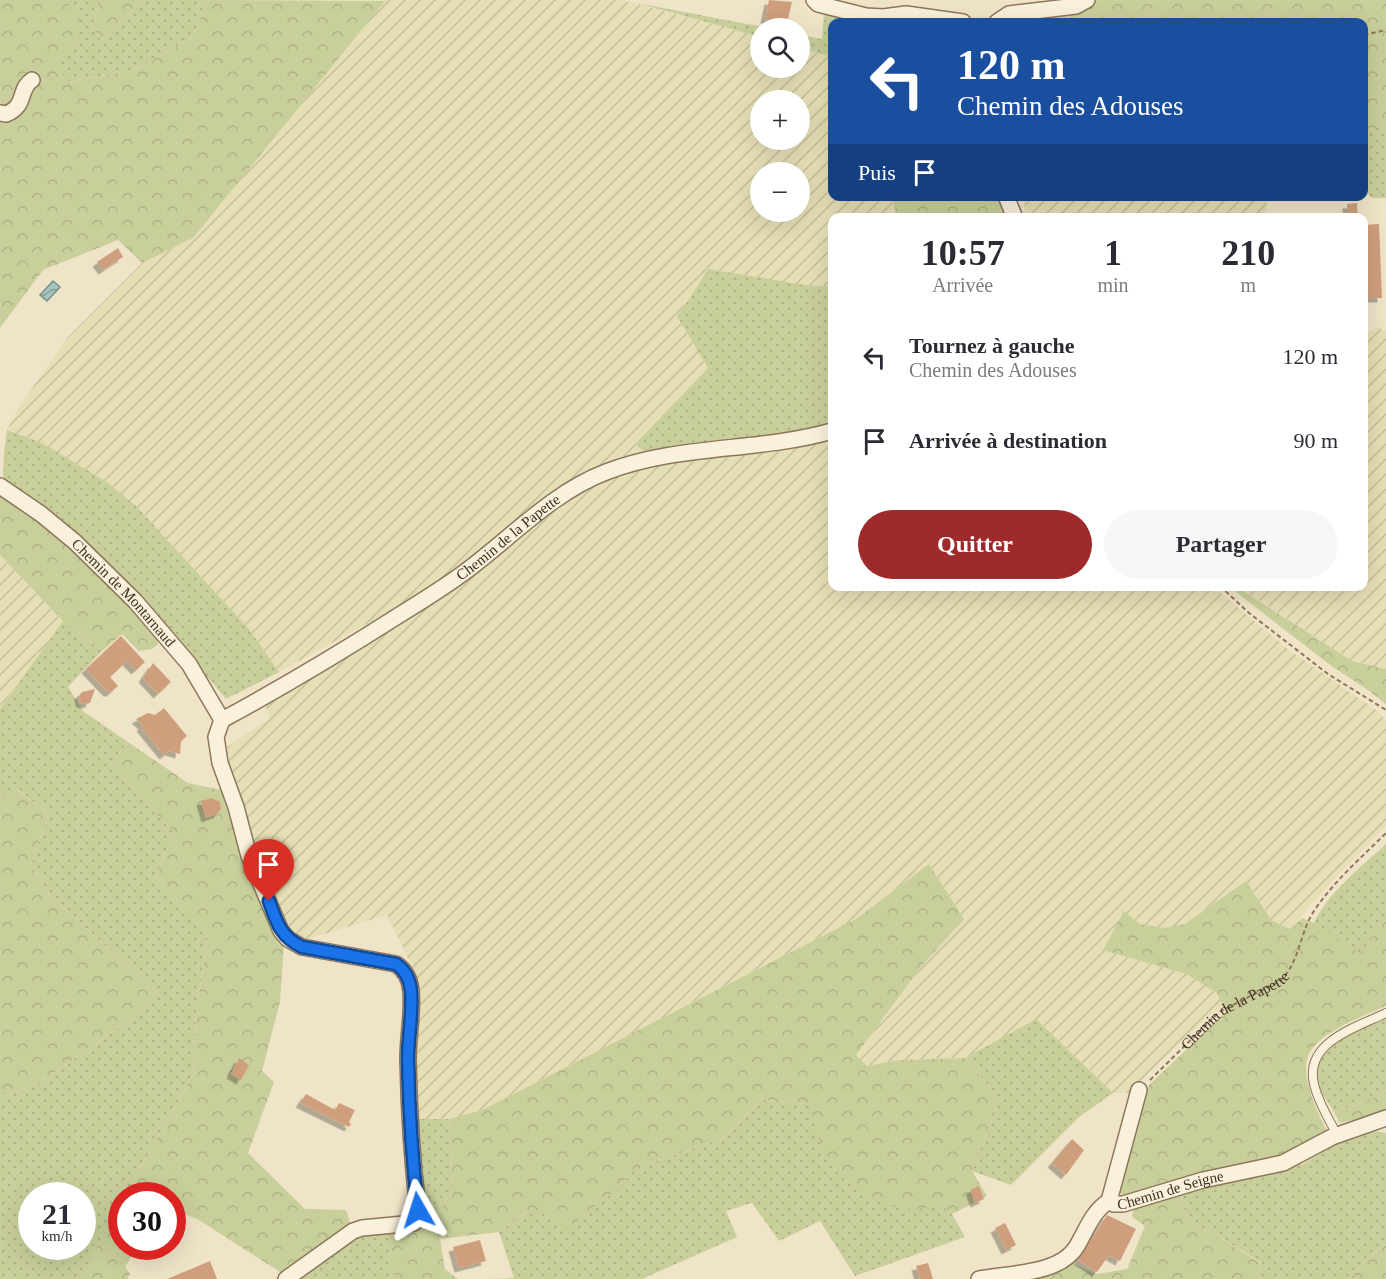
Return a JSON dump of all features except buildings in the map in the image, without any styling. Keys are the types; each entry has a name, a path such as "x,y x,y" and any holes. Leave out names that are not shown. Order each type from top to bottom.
{"street":[{"path":"814,0 818,4 866,16 906,15 930,18"},
{"path":"1004,18 1010,14 1076,6 1087,0"},
{"path":"0,113 6,114 18,106 23,99 25,87 32,80"},
{"name":"Chemin de la Papette","path":"220,723 460,576 558,498 584,482 607,472 652,459 785,442 828,432"},
{"name":"Chemin de Montarnaud","path":"0,486 41,514 75,542 135,601 189,664 220,723"},
{"path":"220,723 216,747 220,763 236,807 249,856 281,931 288,939 302,947 396,964 403,968 411,990 408,1059 418,1219 414,1223 362,1228 353,1231 286,1279"},
{"path":"1108,1201 1139,1090"},
{"name":"Chemin de Seigne","path":"979,1279 1031,1271 1067,1258 1077,1248 1098,1208 1108,1201 1123,1204 1203,1180 1283,1163 1337,1135 1386,1118"}],"lane":[{"path":"1337,1135 1314,1086 1312,1070 1314,1064 1319,1053 1339,1035 1386,1013"}],"path":[{"path":"1368,33 1386,30"},
{"path":"1225,591 1249,613 1328,674 1386,710"},
{"name":"Chemin de la Papette","path":"1139,1090 1219,1012 1280,981 1286,975 1296,959 1305,926 1314,911 1338,880 1386,833"}],"shaded area":[{"path":"384,0 623,0 750,34 750,78 810,78 810,51 828,56 828,201 894,201 895,213 828,213 828,287 804,285 688,301 677,316 708,368 635,443 646,452 614,458 584,472 537,503 459,567 394,609 279,672 249,629 137,507 107,482 42,443 7,430 19,407 68,337 142,263 193,238"},
{"path":"1024,201 1267,201 1266,213 1025,213"},
{"path":"1377,327 1386,331 1386,669 1352,661 1244,591 1368,591 1368,333"},
{"path":"828,437 828,591 1219,591 1289,650 1379,712 1386,721 1386,826 1335,878 1290,929 1271,920 1246,881 1185,924 1164,928 1140,924 1124,911 1103,950 1186,974 1218,993 1224,1007 1210,1015 1143,1079 1134,1093 1113,1093 1036,1019 965,1058 899,1060 866,1066 856,1055 920,968 964,919 929,864 856,919 482,1110 449,1119 417,1119 416,974 387,915 308,939 297,937 291,930 253,849 223,750 270,718 264,702 489,562 567,498 587,486 649,464"},
{"path":"0,555 63,621 0,709"}],"green space":[{"path":"0,0 69,0 69,9 80,12 79,40 58,64 67,82 135,70 193,37 207,0 385,1 193,238 142,263 118,240 43,270 0,328"},
{"path":"69,0 100,0 92,28 102,41 141,0 207,0 193,37 135,70 66,82 57,64 79,40 69,9"},
{"path":"100,0 141,0 102,41 92,28"},
{"path":"1097,0 1386,0 1386,127 1368,129 1368,18 1012,18 1091,7"},
{"path":"637,3 750,25 750,34"},
{"path":"824,14 842,18 828,18 828,56 810,51 810,37 822,39"},
{"path":"1386,127 1386,198 1372,198 1368,194 1368,129"},
{"path":"894,201 1012,201 1012,213 895,213"},
{"path":"708,269 804,285 828,287 828,428 806,435 646,452 635,444 708,368 677,316"},
{"path":"7,430 42,443 107,482 137,507 249,629 279,672 226,699 176,642 81,542 53,515 3,479"},
{"path":"0,495 60,535 157,631 158,644 152,649 139,651 122,634 102,651 63,621 0,555"},
{"path":"1243,591 1352,661 1386,669 1386,704 1330,665 1236,592"},
{"path":"63,621 102,651 68,687 84,712 128,742 111,763 174,833 155,877 208,933 196,1014 193,1075 132,1182 108,1182 108,1227 96,1250 96,1182 18,1182 18,1260 90,1260 79,1279 0,1279 0,1098 39,1083 143,1011 157,992 51,897 31,865 49,814 18,790 0,796 0,709"},
{"path":"128,742 188,783 221,790 250,880 284,944 280,1002 262,1071 274,1082 248,1153 305,1209 346,1210 352,1229 283,1274 199,1220 186,1214 186,1182 132,1182 193,1075 196,1014 208,934 155,877 174,833 111,763"},
{"path":"17,790 49,814 31,865 51,897 157,992 143,1011 39,1083 0,1098 0,796"},
{"path":"1386,844 1386,920 1360,954 1314,923 1336,891"},
{"path":"929,864 964,919 920,968 856,1055 867,1066 899,1060 965,1058 1000,1099 972,1171 987,1196 952,1214 941,1205 913,1209 895,1207 881,1202 855,1188 834,1168 820,1143 810,1103 761,1100 722,1139 635,1168 619,1188 567,1228 532,1208 499,1232 440,1239 445,1269 458,1279 399,1279 398,1276 389,1274 390,1230 430,1225 453,1189 449,1119 482,1110 856,919"},
{"path":"1246,881 1271,920 1290,929 1302,918 1314,923 1360,953 1386,920 1386,1006 1340,1027 1311,1050 1306,1069 1308,1084 1328,1134 1278,1157 1125,1195 1120,1193 1119,1187 1141,1099 1149,1085 1226,1012 1217,993 1186,974 1103,950 1124,911 1140,924 1164,928 1185,924"},
{"path":"1386,1017 1386,1090 1373,1098 1334,1112 1317,1079 1322,1057 1341,1040"},
{"path":"1036,1019 1113,1093 1079,1117 1011,1185 972,1171 1000,1099 965,1058"},
{"path":"1386,1090 1386,1112 1340,1123 1334,1112 1373,1098"},
{"path":"761,1100 810,1103 821,1145 909,1209 941,1205 952,1214 965,1237 855,1276 820,1221 779,1241 752,1203 726,1211 737,1237 642,1279 488,1279 514,1278 499,1232 532,1208 567,1227 619,1188 635,1168 722,1139"},
{"path":"417,1119 449,1119 453,1189 430,1225 419,1183"},
{"path":"1368,1130 1386,1133 1386,1244 1367,1259 1350,1279 1255,1279 1262,1263 1209,1231 1189,1222 1179,1193 1207,1184 1265,1175 1303,1164 1344,1140"},
{"path":"1179,1193 1189,1222 1209,1231 1262,1264 1255,1279 1003,1279 1069,1262 1097,1274 1127,1269 1145,1226 1132,1217 1134,1206"},
{"path":"108,1227 108,1260 129,1260 125,1267 130,1274 127,1279 79,1279 90,1260 96,1260 96,1248"},
{"path":"390,1230 399,1279 291,1279 360,1232"},
{"path":"1386,1244 1386,1279 1350,1279 1367,1259"}],"water":[{"path":"53,281 60,287 47,301 40,295"}],"route":[{"path":"269,901 281,931 294,943 302,947 396,964 403,968 408,978 411,990 408,1059 418,1210"}]}
